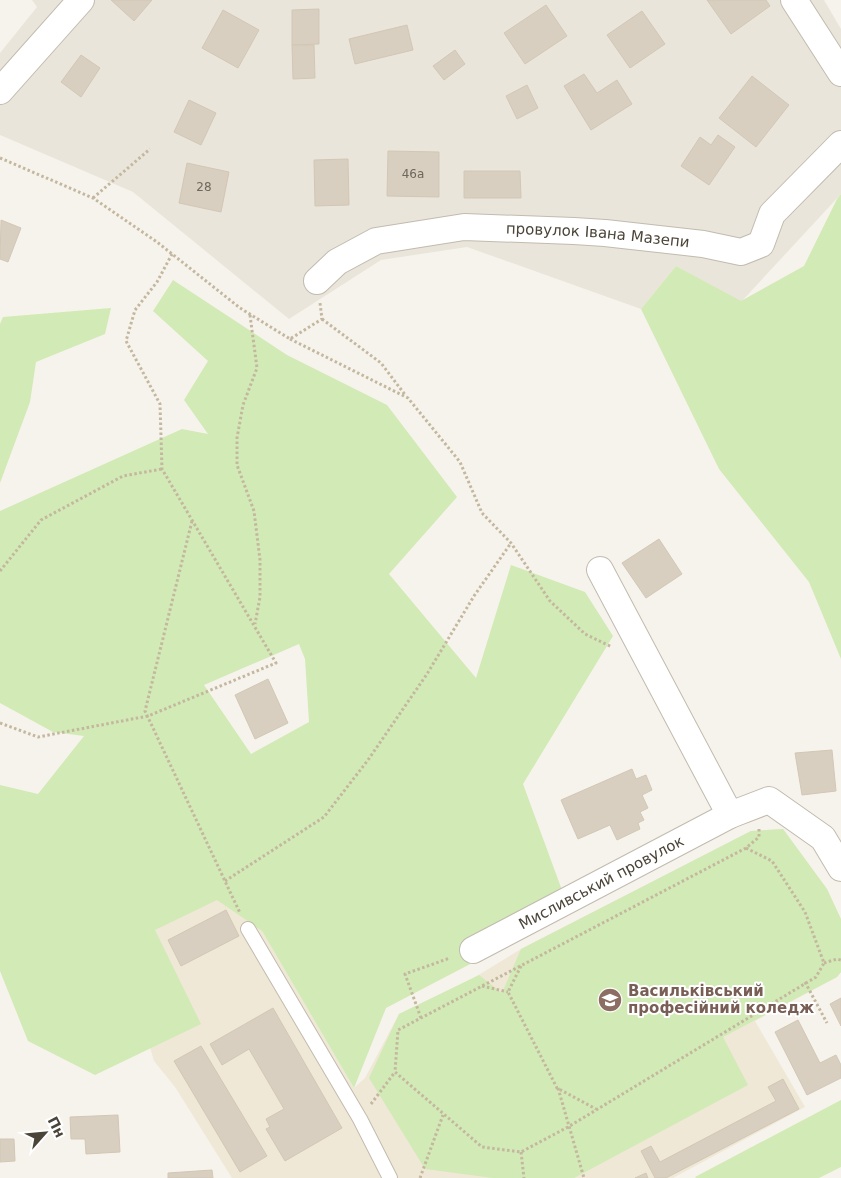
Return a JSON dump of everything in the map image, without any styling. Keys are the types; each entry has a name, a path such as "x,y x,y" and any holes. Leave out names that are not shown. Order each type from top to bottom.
{"street":[{"path":"0,91 81,0"},
{"path":"794,0 841,72"},
{"name":"провулок Івана Мазепи","path":"317,282 337,262 376,241 464,227 598,233 703,244 741,252 760,244 772,214 841,144"},
{"path":"600,570 730,815"},
{"name":"Мисливський провулок","path":"473,950 730,815 769,800 823,838 841,868"}],"lane":[{"path":"248,929 360,1119 390,1178"}],"path":[{"path":"93,198 150,149"},
{"path":"0,158 93,198 172,254 240,308 290,339 408,398"},
{"path":"0,723 38,737 148,716 276,663 255,624 162,470 160,404 126,341 136,310 157,282 172,254"},
{"path":"317,282 322,319 380,363 460,462 482,513 511,543 550,601 585,634 620,650 646,656"},
{"path":"250,314 258,368 243,405 237,438 237,465 254,511 260,560 260,597 255,624"},
{"path":"290,339 322,319"},
{"path":"0,571 41,520 123,476 162,470"},
{"path":"192,520 145,711 248,929"},
{"path":"225,881 324,817 368,760 427,674 474,596 511,543"},
{"path":"360,1119 395,1072 398,1030 746,848 772,861 805,912 824,963"},
{"path":"421,1018 405,974 473,950"},
{"path":"395,1072 482,1147 521,1152 568,1127 816,976 824,963 837,959 841,960"},
{"path":"508,992 521,966"},
{"path":"805,982 827,1023"},
{"path":"482,986 508,992 557,1088 584,1178"},
{"path":"557,1088 597,1109"},
{"path":"420,1178 443,1115"},
{"path":"521,1152 524,1178"}],"shaded area":[{"path":"32,0 824,0 841,29 841,194 741,302 676,266 641,309 467,247 381,260 289,319 133,192 0,135 0,53 37,7"},
{"name":"Васильківський професійний коледж","path":"783,829 827,889 841,920 841,972 837,977 755,1021 805,1107 673,1178 232,1178 175,1087 154,1061 132,986 137,920 232,876 354,1088 365,1078 399,1014 472,979 521,949 751,831"}],"green space":[{"path":"841,194 841,659 809,582 719,469 641,309 676,266 741,301 804,266"},
{"path":"173,280 287,355 387,405 457,497 389,574 476,678 511,565 585,592 613,636 523,784 570,912 386,1008 354,1088 262,931 217,900 155,930 201,1024 95,1075 28,1041 0,971 0,785 38,794 84,736 53,732 0,703 0,511 182,429 208,434 184,400 208,361 153,311","holes":["299,644 305,659 309,722 251,754 204,685"]},
{"path":"111,308 105,334 36,362 30,402 0,483 0,324 3,317"},
{"name":"Васильківський професійний коледж","path":"783,829 827,889 841,919 841,972 837,977 723,1037 748,1085 574,1178 493,1178 425,1169 369,1078 399,1014 479,975 502,993 521,949 751,831"},
{"path":"841,1100 841,1167 819,1178 695,1177"}],"building":[{"path":"111,0 152,0 134,21"},
{"path":"707,0 766,0 770,6 731,34"},
{"path":"546,5 567,36 525,64 504,33"},
{"path":"319,9 319,44 292,45 292,10"},
{"path":"223,10 259,30 238,68 202,48"},
{"path":"642,11 665,44 630,68 607,35"},
{"path":"407,25 413,50 355,64 349,39"},
{"path":"292,45 314,45 315,78 293,79"},
{"path":"455,50 465,64 444,80 433,66"},
{"path":"81,55 100,68 81,97 61,82"},
{"path":"584,74 597,93 617,80 632,104 591,130 564,86"},
{"path":"752,76 789,105 756,147 719,118"},
{"path":"527,85 538,108 517,119 506,96"},
{"path":"189,100 216,113 201,145 174,132"},
{"path":"718,135 735,147 709,185 681,166 700,137 711,145"},
{"path":"388,151 439,152 439,197 387,196"},
{"path":"348,159 349,205 315,206 314,160"},
{"path":"187,163 229,172 221,212 179,203"},
{"path":"464,171 520,171 521,198 464,198"},
{"path":"1,220 21,228 8,262 0,259"},
{"path":"659,539 682,574 646,598 622,563"},
{"path":"268,679 288,723 255,739 235,695"},
{"path":"832,750 836,791 802,795 795,753"},
{"path":"632,769 636,779 646,775 652,790 642,795 648,808 640,812 644,820 638,823 640,829 617,840 610,825 578,839 561,800"},
{"path":"226,910 239,936 181,966 168,940"},
{"path":"841,998 841,1026 830,1004"},
{"path":"273,1008 342,1128 285,1161 266,1129 270,1127 266,1119 284,1109 249,1049 222,1065 210,1044"},
{"path":"798,1020 820,1063 836,1055 841,1065 841,1078 807,1095 775,1032"},
{"path":"201,1046 267,1156 240,1172 174,1061"},
{"path":"783,1079 799,1109 666,1178 655,1178 641,1151 651,1146 660,1162 776,1101 768,1087"},
{"path":"118,1115 120,1152 86,1154 85,1139 71,1139 70,1117"},
{"path":"0,1139 14,1139 15,1161 0,1162"},
{"path":"212,1170 213,1178 168,1178 168,1173"},
{"path":"646,1173 648,1178 635,1178"}],"place":[{"name":"Васильківський професійний коледж","path":"610,1000"}]}
